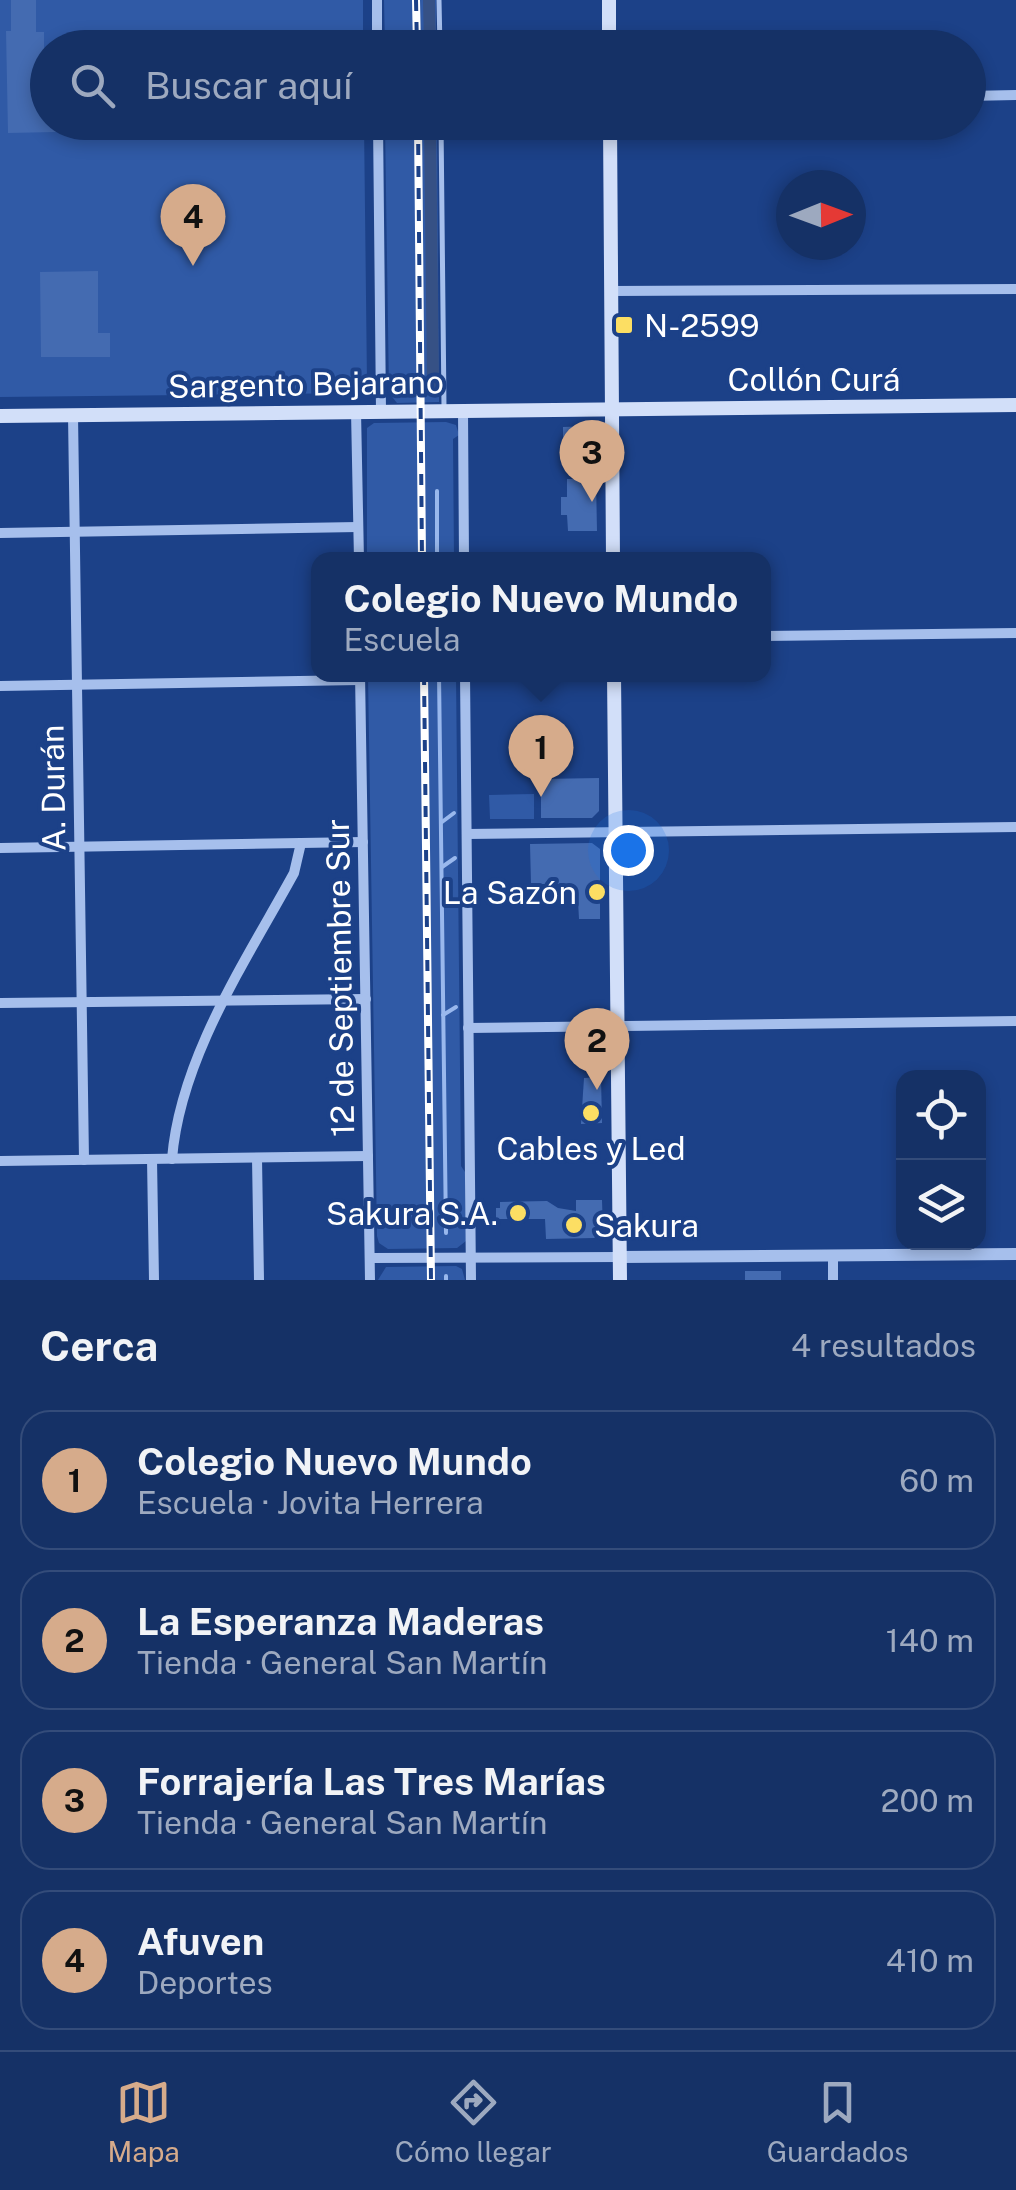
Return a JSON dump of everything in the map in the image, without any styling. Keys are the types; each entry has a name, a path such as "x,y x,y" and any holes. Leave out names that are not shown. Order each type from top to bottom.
{"main road":[{"path":"609,0 610,30"},
{"path":"610,140 613,552"},
{"name":"Collón Curá","path":"612,408 1016,404"},
{"name":"Sargento Bejarano","path":"0,416 612,408"},
{"path":"614,682 620,1280"}],"street":[{"path":"377,0 377,30"},
{"path":"986,96 1016,95"},
{"path":"378,140 381,411"},
{"path":"611,291 1016,288"},
{"path":"463,410 464,552"},
{"path":"356,411 359,552"},
{"name":"A. Durán","path":"73,415 84,1160"},
{"path":"0,533 358,526"},
{"path":"771,636 1016,633"},
{"path":"0,686 311,678"},
{"name":"12 de Septiembre Sur","path":"360,682 370,1280"},
{"path":"465,682 471,1280"},
{"path":"466,834 1016,828"},
{"path":"0,848 363,842"},
{"path":"172,1158 178,1120 199,1056 294,873 301,843"},
{"path":"0,1003 366,999"},
{"path":"468,1028 1016,1021"},
{"path":"0,1160 368,1156"},
{"path":"257,1158 258,1280"},
{"path":"152,1159 154,1280"},
{"path":"370,1258 1016,1254"},
{"path":"833,1255 833,1280"}],"lane":[{"path":"439,0 440,30"},
{"path":"441,140 444,410"}],"shaded area":[{"path":"0,0 363,0 363,30 30,30 30,140 364,140 367,383 358,393 0,397"},
{"path":"384,0 436,0 436,30 385,30"},
{"path":"385,140 437,140 439,402 397,403 389,393"},
{"path":"374,423 456,425 459,435 453,439 454,552 367,552 367,428"},
{"path":"368,682 456,682 461,1166 465,1172 466,1241 457,1248 388,1249 377,1236"},
{"path":"534,794 534,819 490,819 489,795"},
{"path":"386,1267 462,1269 465,1280 378,1280"}],"building":[{"path":"11,0 36,0 36,30 30,30 30,133 8,133 6,31 11,31"},
{"path":"98,271 98,333 110,333 110,357 41,357 40,272"},
{"path":"588,426 596,433 596,443 563,444 563,427"},
{"path":"567,479 596,479 597,531 568,531 567,515 561,515"},
{"path":"599,778 599,811 592,818 541,818 541,779"},
{"path":"592,843 600,849 600,919 579,919 578,901 572,901 572,884 531,884 530,844"},
{"path":"601,1077 602,1123 581,1124 584,1078"},
{"name":"Sakura","path":"576,1200 602,1200 603,1231 594,1238 546,1239 545,1219 496,1219 500,1202 547,1201 558,1208 576,1211"},
{"path":"745,1271 781,1271 781,1280 745,1280"}],"waterway":[{"path":"429,0 430,30"},
{"path":"424,384 433,382 430,140"},
{"path":"433,382 433,389"},
{"path":"404,388 416,386"},
{"path":"437,491 437,552"},
{"path":"439,682 446,1233"},
{"path":"442,822 454,813"},
{"path":"442,867 455,858"},
{"path":"443,1015 456,1007"}],"railway":[{"path":"416,0 417,30"},
{"path":"418,140 422,552"},
{"path":"424,682 431,1280"}],"place":[{"name":"Afuven","path":"193,266"},
{"name":"N-2599","path":"624,325"},
{"name":"Forrajería Las Tres Marías","path":"592,502"},
{"name":"Colegio Nuevo Mundo","path":"541,797"},
{"name":"La Sazón","path":"597,892"},
{"name":"La Esperanza Maderas","path":"597,1090"},
{"name":"Cables y Led","path":"591,1113"},
{"name":"Sakura S.A.","path":"518,1213"},
{"name":"Sakura","path":"574,1225"}]}
